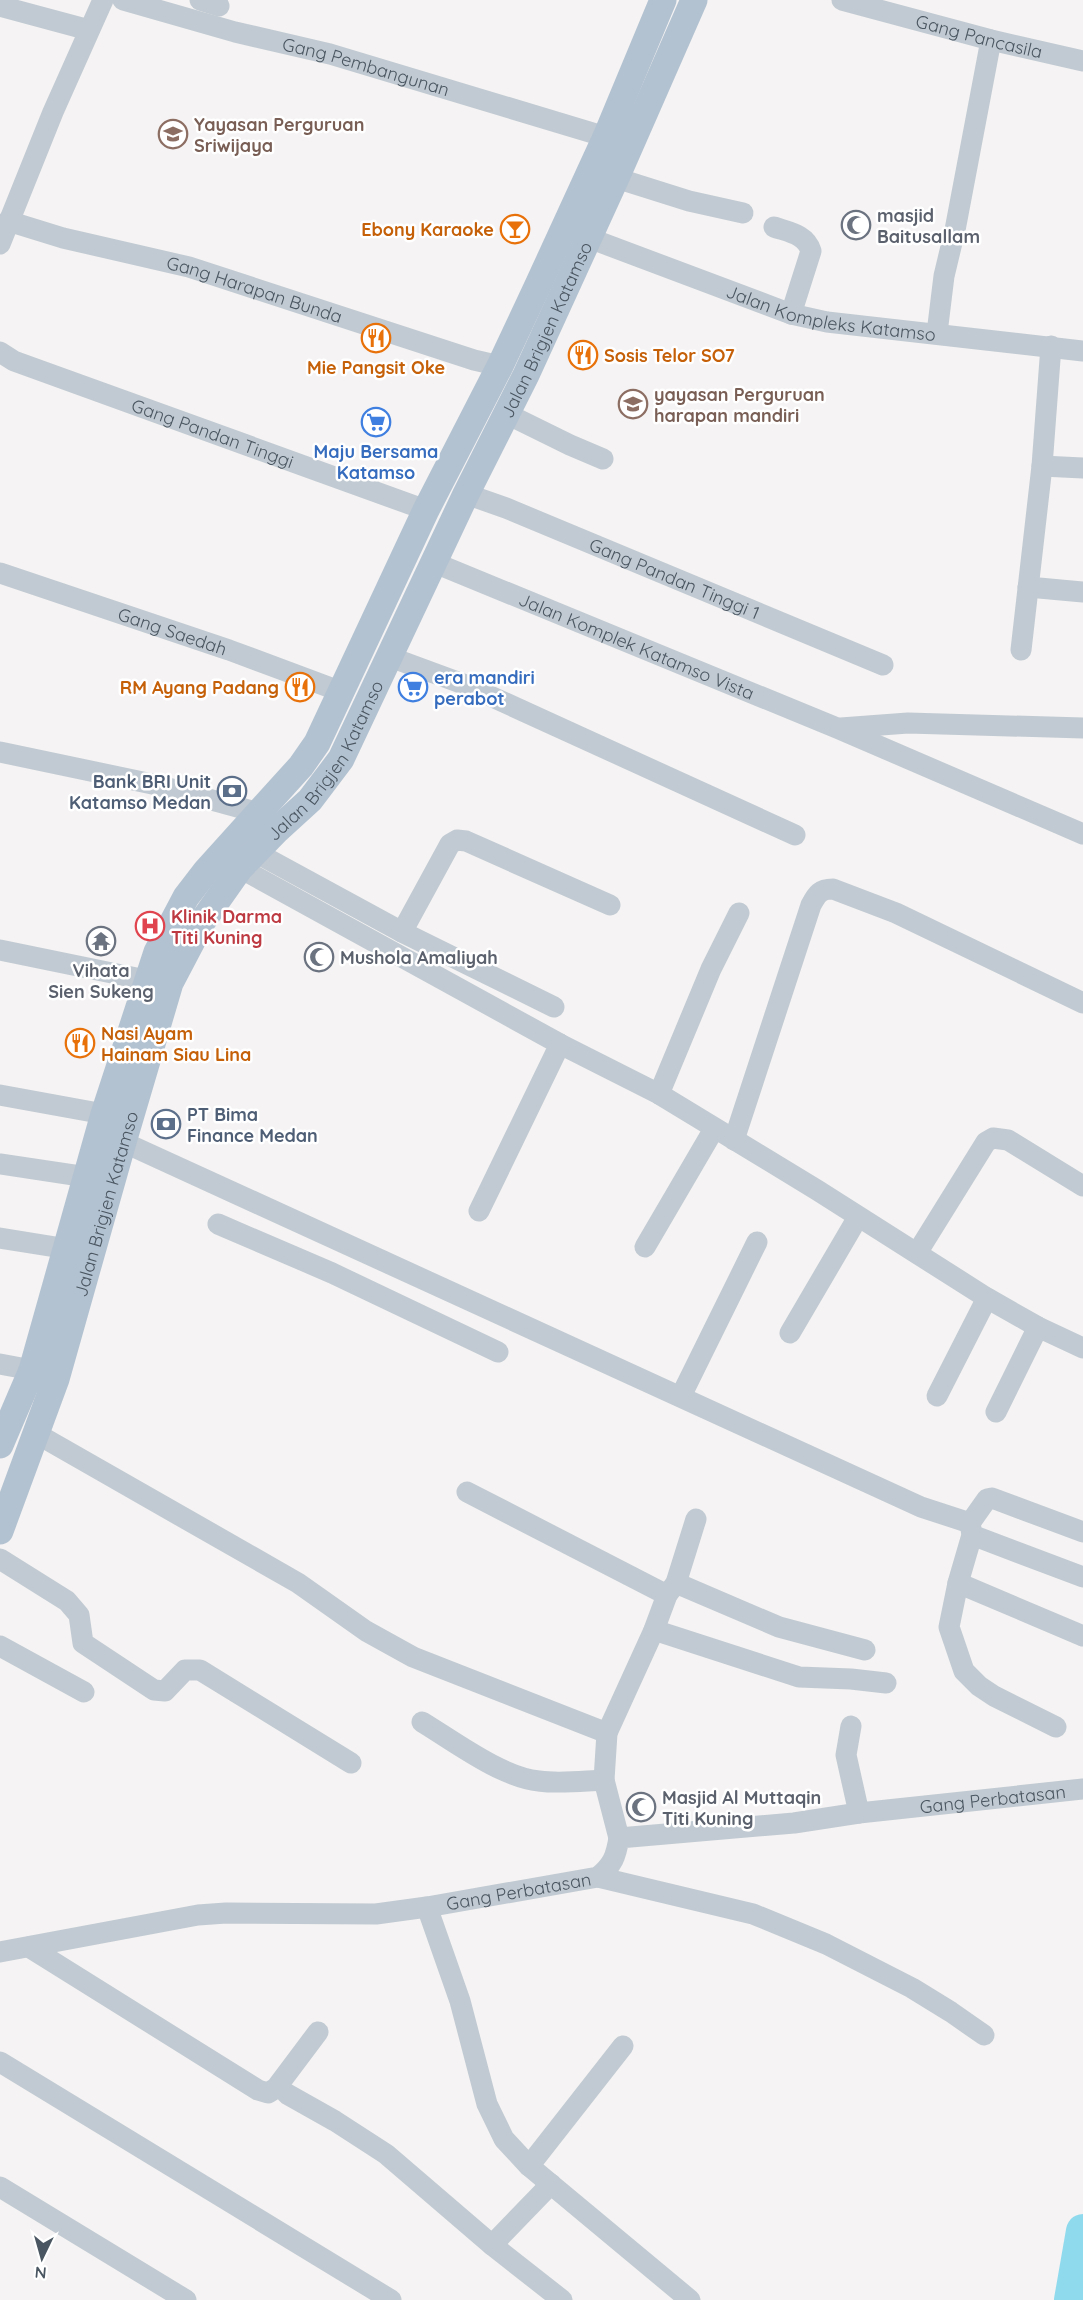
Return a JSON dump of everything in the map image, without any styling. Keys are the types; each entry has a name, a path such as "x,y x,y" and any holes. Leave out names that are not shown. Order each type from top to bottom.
{"main road":[{"name":"Jalan Brigjen Katamso","path":"0,1531 38,1434 56,1378 70,1287 68,1249 104,1114 157,952 186,897 230,842 259,813 306,758 316,742 342,692 426,510 500,366 606,137 663,0"},
{"name":"Jalan Brigjen Katamso","path":"0,1445 70,1287 123,1142 170,983 202,922 247,860 310,800 341,759 466,494 526,375 694,0"},
{"path":"500,366 526,375"},
{"path":"465,433 492,444"}],"street":[{"path":"0,244 88,30 103,0"},
{"name":"Gang Pembangunan","path":"123,0 236,32 330,54 606,137"},
{"name":"Gang Pancasila","path":"842,0 991,40 1083,61"},
{"path":"0,6 88,30"},
{"path":"937,333 944,276 955,230 991,40"},
{"path":"616,178 689,201 743,213"},
{"name":"Gang Harapan Bunda","path":"8,220 63,238 189,267 463,357 500,366"},
{"path":"774,227 804,238 809,243 811,251 791,314"},
{"name":"Jalan Kompleks Katamso","path":"589,238 791,314 827,322 1083,351"},
{"path":"1022,650 1042,466 1051,346"},
{"name":"Gang Pandan Tinggi","path":"0,352 14,361 426,510"},
{"path":"507,414 603,459"},
{"path":"1042,466 1083,468"},
{"name":"Gang Pandan Tinggi 1","path":"466,494 506,508 883,665"},
{"name":"Jalan Komplek Katamso Vista","path":"435,563 837,728 1083,834"},
{"name":"Gang Saedah","path":"0,573 229,650 342,692"},
{"path":"1028,587 1083,591"},
{"path":"390,657 466,685 795,836"},
{"name":"Jalan Komplek Katamso Vista","path":"837,728 908,723 1083,728"},
{"path":"0,752 158,785 259,813"},
{"path":"402,932 450,844 457,840 610,905"},
{"path":"247,860 402,932 554,1007"},
{"path":"247,860 560,1044 660,1094 987,1298 1038,1327 1083,1348"},
{"path":"734,1140 811,905 816,894 824,889 833,889 896,913 1083,1003"},
{"path":"660,1094 711,969 740,913"},
{"path":"0,950 146,980"},
{"path":"479,1211 560,1044"},
{"path":"0,1095 104,1114"},
{"path":"645,1247 714,1129"},
{"path":"917,1253 986,1142 993,1138 1008,1140 1083,1186"},
{"path":"123,1142 921,1508 1083,1577"},
{"path":"0,1164 87,1177"},
{"path":"790,1333 858,1217"},
{"path":"218,1224 332,1273 498,1352"},
{"path":"0,1238 68,1249"},
{"path":"681,1396 757,1242"},
{"path":"332,1273 344,1245"},
{"path":"937,1396 987,1298"},
{"path":"996,1412 1038,1327"},
{"path":"0,1364 32,1370"},
{"path":"38,1434 298,1583 366,1631 405,1653 607,1733"},
{"path":"467,1492 671,1589 778,1627 865,1650"},
{"path":"1056,1727 979,1686 964,1671 949,1627 971,1529 987,1499 992,1498 1083,1532"},
{"path":"619,1838 604,1779 607,1733 671,1589 696,1519"},
{"path":"0,1559 67,1601 79,1615 83,1643 154,1690 165,1691 185,1670 200,1670 351,1763"},
{"path":"958,1583 1083,1636"},
{"path":"654,1629 799,1677 886,1683"},
{"path":"0,1646 84,1692"},
{"path":"423,1722 503,1770 523,1778 557,1782 604,1779"},
{"path":"851,1726 846,1755 860,1813"},
{"name":"Gang Perbatasan","path":"0,1952 198,1915 226,1913 376,1914 598,1877 615,1860 619,1838 795,1823 860,1813 1083,1789"},
{"path":"598,1877 753,1914 826,1944 912,1988 984,2036"},
{"path":"427,1907 460,2001 486,2104 504,2139 529,2166 688,2299"},
{"path":"29,1947 258,2090 268,2093 276,2088 318,2032"},
{"path":"529,2166 623,2046"},
{"path":"0,2062 391,2300"},
{"path":"287,2094 386,2154 492,2245 562,2300"},
{"path":"492,2245 551,2184"},
{"path":"0,2187 186,2300"}],"waterway":[{"path":"1071,2300 1083,2231"}],"place":[{"name":"Yayasan Perguruan Sriwijaya","path":"173,134"},
{"name":"masjid Baitusallam","path":"856,225"},
{"name":"Ebony Karaoke","path":"515,229"},
{"name":"Mie Pangsit Oke","path":"376,338"},
{"name":"Sosis Telor SO7","path":"583,355"},
{"name":"yayasan Perguruan harapan mandiri","path":"633,404"},
{"name":"Maju Bersama Katamso","path":"376,422"},
{"name":"RM Ayang Padang","path":"300,687"},
{"name":"era mandiri perabot","path":"413,687"},
{"name":"Bank BRI Unit Katamso Medan","path":"232,791"},
{"name":"Klinik Darma Titi Kuning","path":"150,926"},
{"name":"Vihata Sien Sukeng","path":"101,941"},
{"name":"Mushola Amaliyah","path":"319,957"},
{"name":"Nasi Ayam Hainam Siau Lina","path":"80,1043"},
{"name":"PT Bima Finance Medan","path":"166,1124"},
{"name":"Masjid Al Muttaqin Titi Kuning","path":"641,1807"}]}
